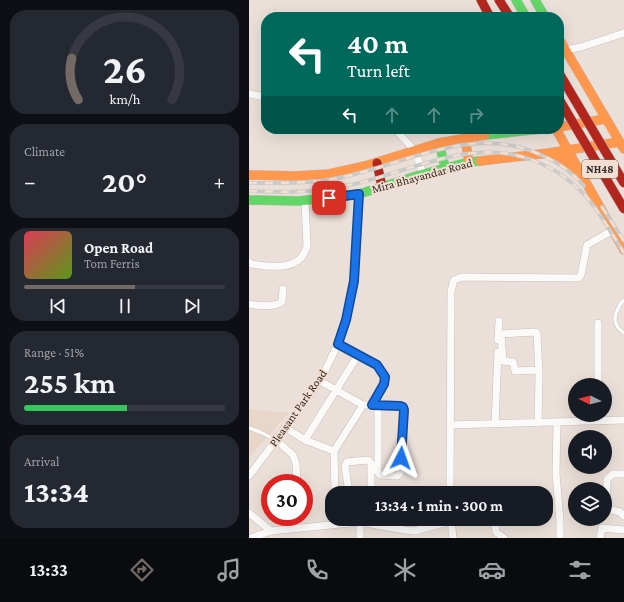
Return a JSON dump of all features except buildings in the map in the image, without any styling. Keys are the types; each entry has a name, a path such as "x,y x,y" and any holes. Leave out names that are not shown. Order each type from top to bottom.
{"main road":[{"path":"481,0 488,12"},
{"path":"499,0 507,12"},
{"path":"516,0 523,12"},
{"path":"535,0 542,12"},
{"path":"565,50 605,119 622,144"},
{"name":"NH48","path":"564,81 624,183"},
{"name":"NH48","path":"564,107 624,209"},
{"path":"564,125 605,119"},
{"name":"Mira Bhayandar Road","path":"249,176 298,176 339,172 377,163 439,143 499,134"},
{"path":"558,134 624,250"},
{"path":"465,138 469,162"},
{"path":"439,143 445,167"},
{"name":"Mira Bhayandar Road","path":"249,200 305,200 359,194 445,167 469,162 622,144"},
{"path":"549,153 569,163 579,171"},
{"path":"377,163 382,187"}],"street":[{"path":"565,50 581,47 624,33"},
{"path":"249,94 261,96"},
{"path":"400,134 415,151 423,174"},
{"name":"Pleasant Park Road","path":"249,476 320,381 338,344 346,320 354,281 359,194"},
{"path":"249,262 251,264 277,267 290,265 297,262 301,258 307,245 305,200"},
{"path":"450,486 451,292 454,280 462,276 578,278 581,275 587,245 613,230"},
{"path":"249,304 266,306 279,304 281,302 283,289"},
{"path":"495,424 499,321"},
{"path":"598,378 599,323"},
{"path":"538,423 539,370 537,333 501,334 503,361 513,362 515,371 539,370"},
{"path":"320,381 363,405 375,405 400,406 403,407 400,474 397,476 381,474 378,472 375,405 384,384 385,377 377,365 338,344"},
{"path":"305,440 358,355"},
{"path":"335,486 334,451 363,405"},
{"path":"612,419 624,420"},
{"path":"450,425 568,421"},
{"path":"557,422 556,473 560,538"},
{"path":"286,428 305,440 334,451"},
{"path":"276,440 293,454 296,464 297,474"},
{"path":"348,486 345,466 347,462 368,460 371,463 371,486"},
{"path":"624,474 613,474 607,479 606,506 607,509 620,512 624,516"},
{"path":"249,513 271,531"},
{"path":"251,538 271,531 325,523"},
{"path":"360,538 363,526"},
{"path":"387,526 405,530 414,530 429,526"},
{"path":"452,526 453,538"},
{"path":"495,526 496,532 504,538"},
{"path":"600,538 602,528 624,530"}],"lane":[{"path":"624,300 617,311 615,321 617,326 624,333"},
{"path":"249,428 276,440"}],"shaded area":[{"path":"249,409 289,413 249,457"}],"railway":[{"path":"249,183 296,183 320,181 366,171 438,150 462,145 486,143 510,145 541,155 567,170 584,186"},
{"path":"249,191 297,192 321,190 356,184 457,155 491,152 508,154 540,163 555,171 582,192 593,205 624,253"},
{"path":"602,207 624,241"}],"traffic: fast":[{"path":"516,0 523,12"},
{"path":"535,0 542,12"},
{"path":"485,135 494,134"},
{"path":"439,143 445,167"},
{"path":"249,200 299,201 359,194 423,174 469,162 480,161"}],"traffic: slow":[{"path":"564,47 624,149"},
{"path":"564,126 605,119"},
{"path":"559,134 624,250"},
{"path":"249,175 295,176 329,174 365,166 439,143 485,135"},
{"path":"465,138 469,162"},
{"path":"480,161 549,153 619,142"},
{"path":"551,154 562,159 579,171"}],"traffic: jam":[{"path":"481,0 487,12"},
{"path":"499,0 507,12"},
{"path":"564,81 624,183"},
{"path":"564,107 624,209"},
{"path":"377,163 382,187"}],"route":[{"path":"329,198 359,194 354,281 346,320 338,344 377,365 385,377 384,384 372,405 403,407 401,458"}]}
